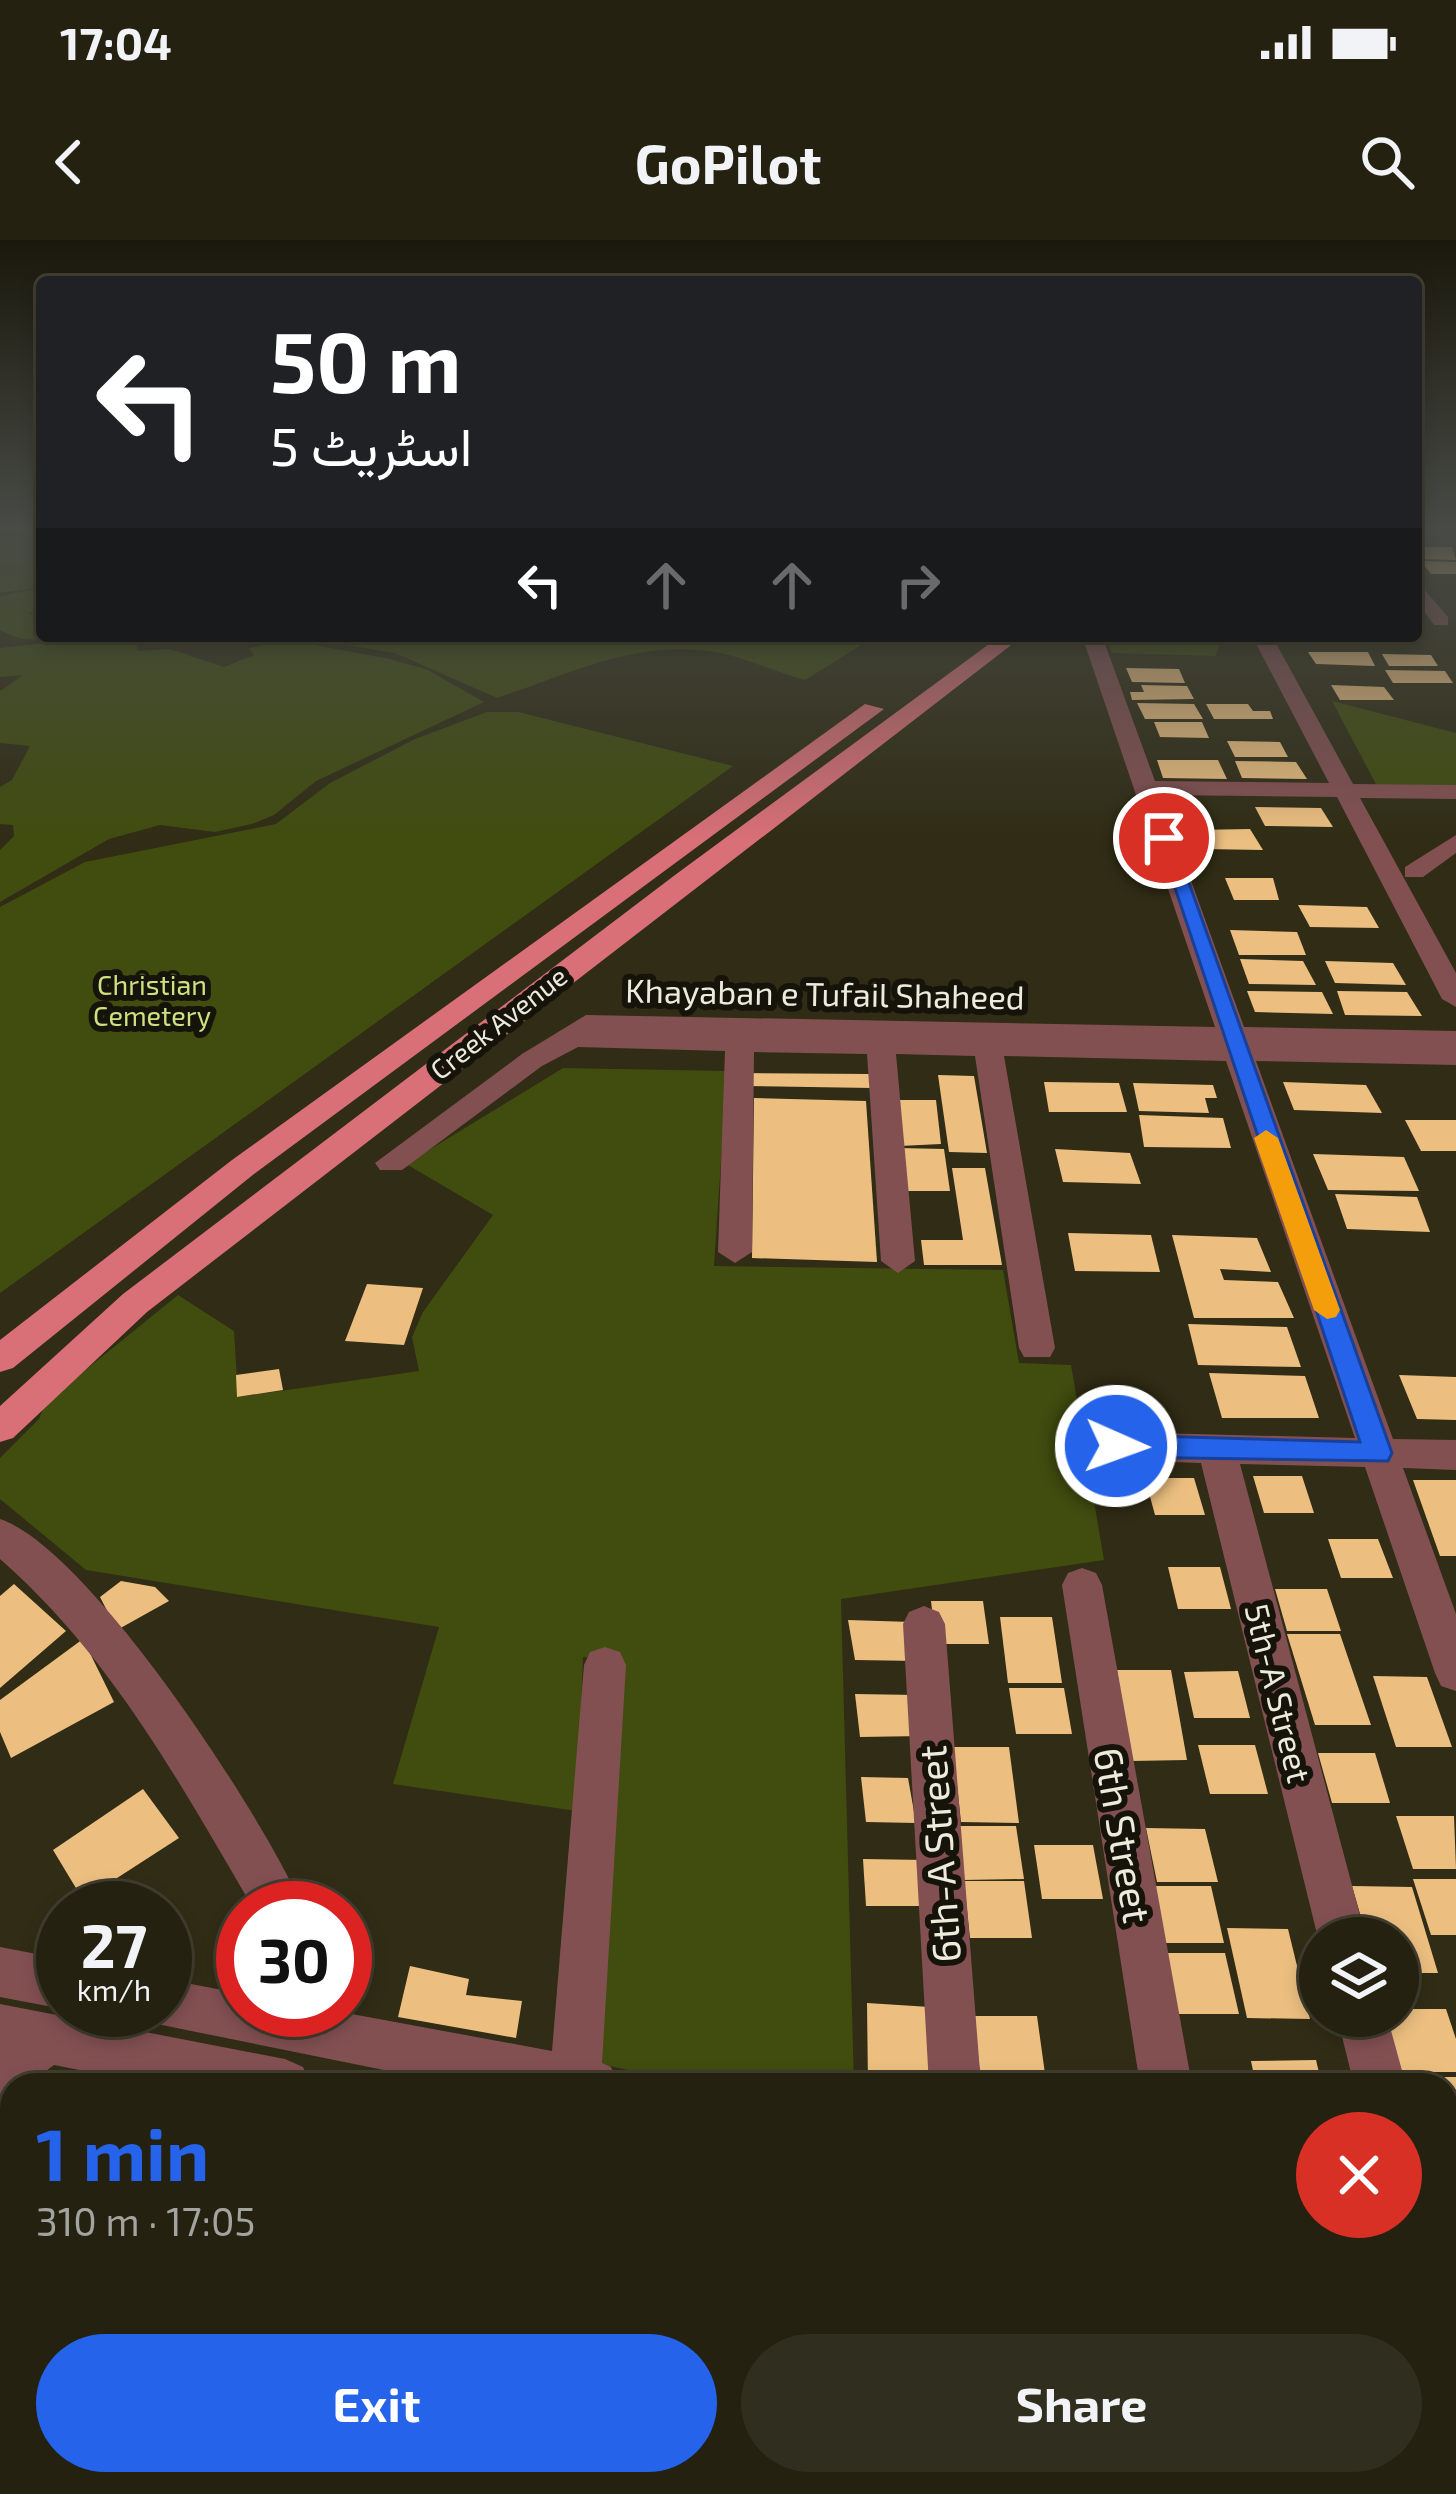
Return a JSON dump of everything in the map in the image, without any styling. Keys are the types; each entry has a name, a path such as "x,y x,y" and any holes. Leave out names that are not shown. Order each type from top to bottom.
{"main road":[{"name":"Creek Avenue","path":"0,1359 243,1167 965,642"},
{"name":"Creek Avenue","path":"0,1428 135,1304 684,880 1005,642"}],"street":[{"path":"1094,642 1456,1673"},
{"path":"1266,642 1360,796 1414,872 1456,949"},
{"path":"1286,642 1456,999"},
{"path":"1360,796 1456,791"},
{"path":"1149,793 1456,802"},
{"path":"1414,872 1456,842"},
{"name":"Khayaban e Tufail Shaheed","path":"577,1036 586,1024 1456,1057"},
{"path":"391,1163 532,1060 577,1036"},
{"name":"Khayaban e Tufail Shaheed","path":"577,1036 988,1049 1456,1040"},
{"path":"736,1252 740,1044"},
{"path":"881,1046 898,1261"},
{"path":"988,1049 1037,1348"},
{"path":"1116,1446 1456,1455"},
{"name":"5th-A Street","path":"1217,1449 1337,1917"},
{"path":"0,1535 51,1574 124,1663 262,1881"},
{"name":"6th Street","path":"1082,1585 1164,2073"},
{"name":"6th-A Street","path":"924,1624 936,1863 955,2073"},
{"path":"585,2073 605,1665"},
{"path":"0,1972 36,1979"},
{"path":"0,2073 24,2033 225,2073"},
{"path":"372,2033 539,2073"},
{"path":"1367,2037 1377,2073"}],"green space":[{"path":"3,631 36,631 36,638"},
{"path":"136,642 138,651 170,649 224,667 254,655 249,648 299,642 428,670 484,702 316,781 274,815 215,832 160,825 109,839 0,902 0,850 14,836 13,825 0,824 0,787 12,780 30,746 0,743 0,691 23,675 0,677 0,648"},
{"path":"328,642 866,642 805,680 715,652 658,650 603,661 497,698 395,653"},
{"path":"1108,642 1222,642 1215,656 1112,653"},
{"path":"1332,701 1456,733 1456,787 1377,786"},
{"name":"Christian Cemetery","path":"487,712 518,712 733,766 0,1293 0,907 85,862 276,824 330,783 415,739"},
{"path":"563,1068 727,1071 714,1266 1003,1270 1019,1363 1071,1365 1104,1560 841,1599 854,2073 642,2073 591,2062 612,1660 583,1657 577,1811 393,1784 439,1627 86,1570 0,1499 0,1458 39,1419 46,1402 178,1295 234,1331 238,1397 419,1371 412,1337 423,1312 493,1215 406,1164"}],"building":[{"path":"1308,652 1368,652 1375,666 1316,664"},
{"path":"1382,654 1431,655 1438,666 1389,666"},
{"path":"1126,668 1179,669 1185,683 1132,682"},
{"path":"1385,670 1445,671 1453,683 1393,683"},
{"path":"1141,685 1187,686 1194,699 1132,700 1130,692 1144,692"},
{"path":"1331,685 1384,687 1394,700 1340,700"},
{"path":"1137,703 1194,704 1203,719 1145,719"},
{"path":"1206,704 1248,704 1253,711 1270,711 1273,719 1214,719"},
{"path":"1154,722 1202,722 1209,738 1160,737"},
{"path":"1227,741 1280,742 1288,757 1235,757"},
{"path":"1157,760 1218,760 1227,779 1163,778"},
{"path":"1235,761 1296,762 1307,779 1242,778"},
{"path":"1255,807 1321,808 1333,827 1265,826"},
{"path":"1250,829 1263,850 1203,849 1193,830"},
{"path":"1225,878 1273,878 1279,900 1234,900"},
{"path":"1298,905 1367,907 1379,928 1310,927"},
{"path":"1230,930 1297,932 1306,955 1239,955"},
{"path":"1240,959 1303,961 1316,985 1249,984"},
{"path":"1325,961 1393,963 1406,985 1335,983"},
{"path":"1247,991 1322,992 1333,1014 1255,1012"},
{"path":"1337,991 1407,992 1422,1016 1345,1015"},
{"path":"745,1073 870,1074 872,1088 746,1086"},
{"path":"938,1075 974,1076 987,1153 949,1152"},
{"path":"1044,1082 1119,1083 1127,1112 1049,1112"},
{"path":"1283,1082 1366,1085 1382,1113 1294,1110"},
{"path":"1133,1083 1213,1085 1217,1098 1205,1098 1209,1113 1139,1111"},
{"path":"754,1098 866,1101 877,1262 752,1258"},
{"path":"895,1100 936,1100 941,1144 900,1146"},
{"path":"1139,1115 1223,1118 1231,1148 1144,1147"},
{"path":"1405,1120 1456,1120 1456,1151 1421,1151"},
{"path":"898,1148 944,1149 950,1191 902,1191"},
{"path":"1055,1149 1130,1153 1141,1184 1063,1182"},
{"path":"1313,1154 1404,1157 1419,1191 1328,1190"},
{"path":"952,1168 985,1168 1002,1265 924,1265 921,1240 963,1240"},
{"path":"1335,1194 1417,1197 1430,1232 1347,1229"},
{"path":"1068,1233 1151,1235 1160,1272 1075,1271"},
{"path":"1172,1235 1257,1238 1271,1272 1220,1269 1224,1280 1278,1282 1294,1318 1194,1318"},
{"path":"367,1284 423,1288 404,1345 345,1341"},
{"path":"1188,1324 1287,1327 1301,1367 1198,1365"},
{"path":"279,1369 283,1390 237,1397 236,1375"},
{"path":"1209,1373 1305,1376 1319,1418 1222,1418"},
{"path":"1399,1375 1456,1377 1456,1420 1417,1419"},
{"path":"1253,1476 1302,1476 1314,1513 1264,1513"},
{"path":"1145,1478 1194,1478 1205,1515 1155,1515"},
{"path":"1413,1480 1456,1480 1456,1556 1440,1556"},
{"path":"1328,1539 1378,1539 1393,1578 1341,1578"},
{"path":"1168,1567 1220,1567 1231,1609 1178,1609"},
{"path":"121,1581 155,1587 169,1601 117,1630 100,1597"},
{"path":"14,1584 66,1631 0,1688 0,1596"},
{"path":"1275,1589 1327,1589 1341,1631 1287,1631"},
{"path":"931,1601 983,1601 989,1644 936,1644"},
{"path":"1000,1617 1052,1617 1062,1683 1008,1683"},
{"path":"848,1620 912,1622 918,1661 855,1660"},
{"path":"1287,1634 1340,1634 1371,1725 1315,1725"},
{"path":"83,1639 114,1702 11,1758 0,1732 0,1700"},
{"path":"1117,1670 1171,1670 1187,1760 1131,1761"},
{"path":"1238,1671 1250,1718 1194,1718 1184,1672"},
{"path":"1373,1676 1427,1677 1452,1747 1396,1747"},
{"path":"1009,1688 1064,1688 1072,1734 1016,1734"},
{"path":"855,1694 916,1695 922,1736 860,1737"},
{"path":"1198,1745 1255,1745 1268,1794 1210,1794"},
{"path":"953,1747 1009,1747 1019,1823 961,1822"},
{"path":"1318,1753 1375,1753 1390,1803 1332,1803"},
{"path":"861,1777 908,1778 916,1823 866,1822"},
{"path":"143,1789 179,1838 114,1881 72,1881 53,1850"},
{"path":"1396,1816 1454,1816 1456,1869 1413,1869"},
{"path":"958,1826 1016,1826 1024,1879 963,1880"},
{"path":"1146,1828 1205,1829 1218,1882 1157,1882"},
{"path":"1034,1845 1093,1845 1103,1899 1042,1899"},
{"path":"863,1859 925,1860 929,1906 866,1906"},
{"path":"1413,1879 1456,1879 1456,1935 1431,1935"},
{"path":"964,1881 1024,1881 1032,1938 970,1938"},
{"path":"1151,1886 1211,1886 1224,1943 1162,1943"},
{"path":"1352,1886 1412,1887 1438,1973 1419,1973 1419,1917 1361,1917"},
{"path":"1227,1928 1288,1929 1299,1974 1299,2019 1247,2018"},
{"path":"1163,1953 1225,1953 1239,2014 1175,2014"},
{"path":"410,1966 469,1979 466,1995 522,2001 516,2038 398,2017"},
{"path":"867,2003 930,2007 938,2073 868,2073"},
{"path":"1419,2009 1446,2009 1456,2039 1456,2072 1401,2072 1391,2037 1419,2037"},
{"path":"973,2016 1037,2016 1045,2073 980,2073"},
{"path":"1316,2060 1319,2073 1254,2073 1251,2061"}],"slow traffic":[{"path":"1266,1138 1327,1310"}],"route":[{"path":"1116,1446 1378,1453 1164,838"}]}
